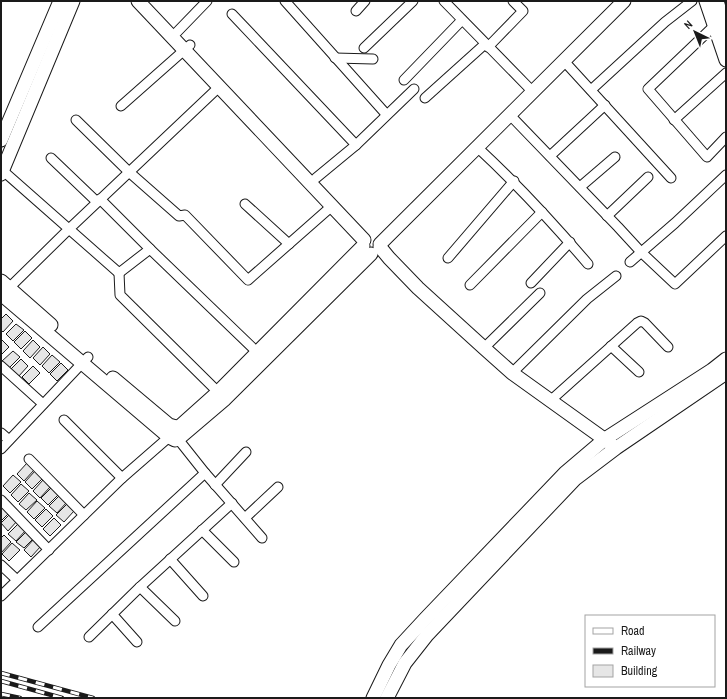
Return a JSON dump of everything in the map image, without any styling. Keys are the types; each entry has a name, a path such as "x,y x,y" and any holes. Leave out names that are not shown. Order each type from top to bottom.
{"street":[{"path":"1,140 60,1"},
{"path":"73,1 2,171 119,273 120,295 218,392"},
{"path":"138,1 187,47 316,178 372,245"},
{"path":"148,1 177,32 187,47 219,86 332,206 372,245 389,258 512,373 616,448"},
{"path":"177,32 208,1"},
{"path":"285,1 386,114"},
{"path":"356,11 365,1"},
{"path":"364,48 413,1"},
{"path":"444,1 530,89"},
{"path":"425,98 487,46 523,11 513,1"},
{"path":"1,596 122,478 173,434 224,399 372,245 530,89 613,1"},
{"path":"173,434 477,147 510,115 530,89 564,61 624,1"},
{"path":"591,90 665,22 692,1"},
{"path":"706,1 720,28"},
{"path":"717,1 726,60"},
{"path":"232,14 356,145"},
{"path":"404,80 462,20"},
{"path":"720,28 648,89 707,157 726,137"},
{"path":"121,106 187,47"},
{"path":"335,58 373,59"},
{"path":"564,61 671,178"},
{"path":"674,120 726,73"},
{"path":"219,86 4,288 85,360 173,434 215,485 232,502 262,538"},
{"path":"316,178 356,145 386,114 414,89"},
{"path":"550,156 605,105"},
{"path":"510,115 580,187 640,252 675,284 726,236"},
{"path":"76,120 129,172 179,216 185,215 248,280 332,206"},
{"path":"477,147 514,181 570,242 588,264"},
{"path":"580,187 615,157"},
{"path":"51,158 98,200 258,353"},
{"path":"630,262 675,223 726,175"},
{"path":"607,216 648,177"},
{"path":"448,258 514,181"},
{"path":"246,204 289,244"},
{"path":"470,285 542,212"},
{"path":"531,283 570,242"},
{"path":"119,273 150,249"},
{"path":"512,373 587,300 616,276"},
{"path":"484,348 540,293"},
{"path":"550,400 641,321 645,322 668,347"},
{"path":"611,346 639,372"},
{"path":"387,698 405,663 427,635 605,439 712,370 726,359"},
{"path":"1,449 85,360"},
{"path":"1,366 43,404"},
{"path":"373,698 402,645 426,618 570,476 616,448 726,373"},
{"path":"64,420 122,478"},
{"path":"1,433 10,440"},
{"path":"215,485 246,452"},
{"path":"29,459 84,515"},
{"path":"38,627 205,473"},
{"path":"245,518 278,487"},
{"path":"1,500 49,550"},
{"path":"89,637 140,587 232,502"},
{"path":"202,530 234,562"},
{"path":"170,559 203,596"},
{"path":"1,565 17,580"},
{"path":"140,587 175,622"},
{"path":"112,614 138,642"}],"building":[{"path":"6,314 13,321 3,332 1,330 1,319"},
{"path":"16,324 24,330 13,341 6,334"},
{"path":"25,331 32,338 21,349 14,342"},
{"path":"2,340 9,347 1,355 1,341"},
{"path":"33,340 40,347 30,358 23,351"},
{"path":"43,347 50,354 40,365 33,358"},
{"path":"13,351 20,357 9,368 2,361"},
{"path":"52,355 60,362 49,373 42,366"},
{"path":"21,359 28,366 18,377 10,370"},
{"path":"61,363 68,370 57,381 50,374"},
{"path":"33,366 40,373 29,384 22,377"},
{"path":"27,463 34,470 24,481 17,474"},
{"path":"35,471 43,478 32,489 25,482"},
{"path":"13,475 21,482 10,493 3,486"},
{"path":"43,480 50,487 40,498 33,491"},
{"path":"21,484 29,491 18,502 11,495"},
{"path":"52,487 59,494 48,505 41,498"},
{"path":"29,493 37,500 26,510 19,504"},
{"path":"60,495 67,502 57,513 49,506"},
{"path":"37,501 45,508 34,519 27,512"},
{"path":"67,504 74,511 64,522 56,515"},
{"path":"3,505 10,512 1,521 1,507"},
{"path":"46,509 53,516 42,527 35,520"},
{"path":"11,513 18,520 8,531 1,523"},
{"path":"54,518 61,525 50,536 43,529"},
{"path":"19,523 26,530 16,541 8,534"},
{"path":"27,531 34,538 24,548 16,542"},
{"path":"4,535 11,542 1,553 1,538"},
{"path":"34,539 41,546 31,557 24,550"},
{"path":"12,543 20,550 9,561 2,554"}],"railway":[{"path":"1,673 93,698"},
{"path":"1,681 62,698"},
{"path":"1,694 20,698"}]}
